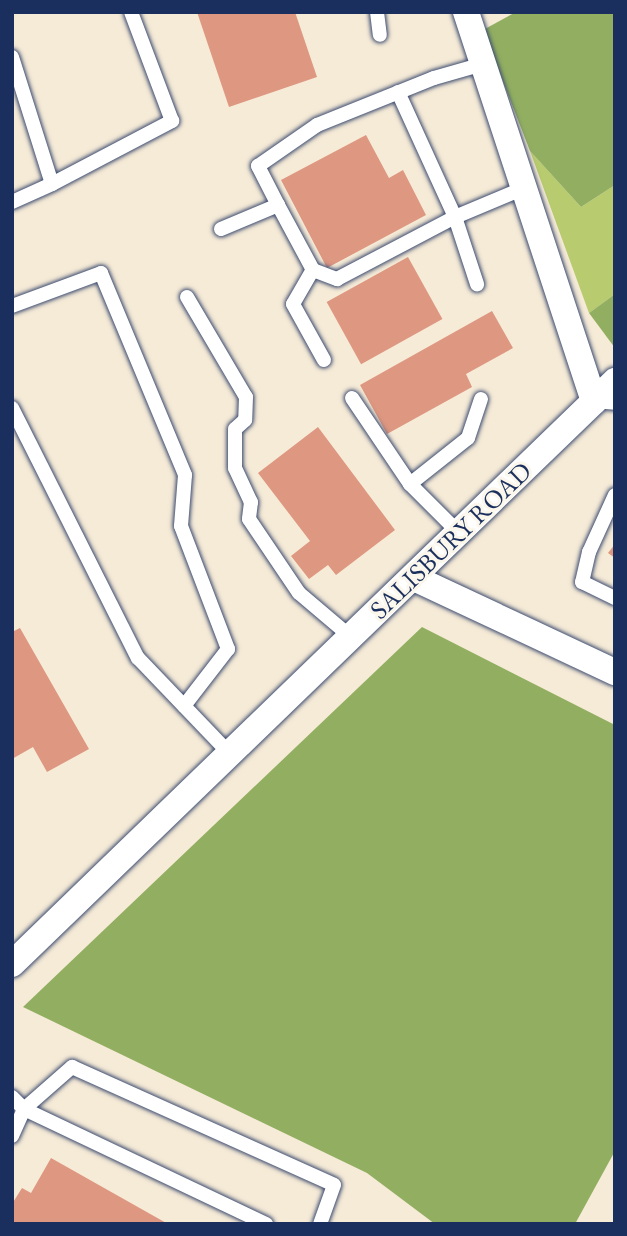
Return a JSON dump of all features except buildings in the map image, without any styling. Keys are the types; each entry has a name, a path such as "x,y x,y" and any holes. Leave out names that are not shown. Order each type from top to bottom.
{"street":[{"path":"466,12 524,188 604,402"},
{"name":"SALISBURY ROAD","path":"12,964 460,533 604,402 615,381"},
{"path":"414,578 615,671"}],"lane":[{"path":"12,202 172,121 131,12"},
{"path":"377,12 380,35"},
{"path":"12,57 52,184"},
{"path":"483,64 433,78 317,125 258,166 313,270 337,279 455,217 524,188"},
{"path":"398,92 455,217 477,284"},
{"path":"221,229 278,205"},
{"path":"313,270 293,304 324,360"},
{"path":"12,306 101,273 185,475 181,526 228,649 184,706"},
{"path":"187,297 246,397 245,420 235,429 235,468 251,502 249,519 299,593 352,638"},
{"path":"352,398 410,484 460,533"},
{"path":"410,484 468,438 481,399"},
{"path":"12,408 138,658 230,754"},
{"path":"615,495 589,552 582,582 615,598"},
{"path":"12,1136 24,1109 72,1067 334,1185 320,1224"},
{"path":"12,1097 24,1109 266,1224"}],"green space":[{"path":"516,12 615,12 615,185 581,207 530,151 483,30"},
{"path":"530,151 581,207 615,185 615,294 589,313"},
{"path":"615,294 615,348 589,313"},
{"path":"422,627 615,725 615,1151 575,1224 435,1224 367,1173 23,1007"}]}
